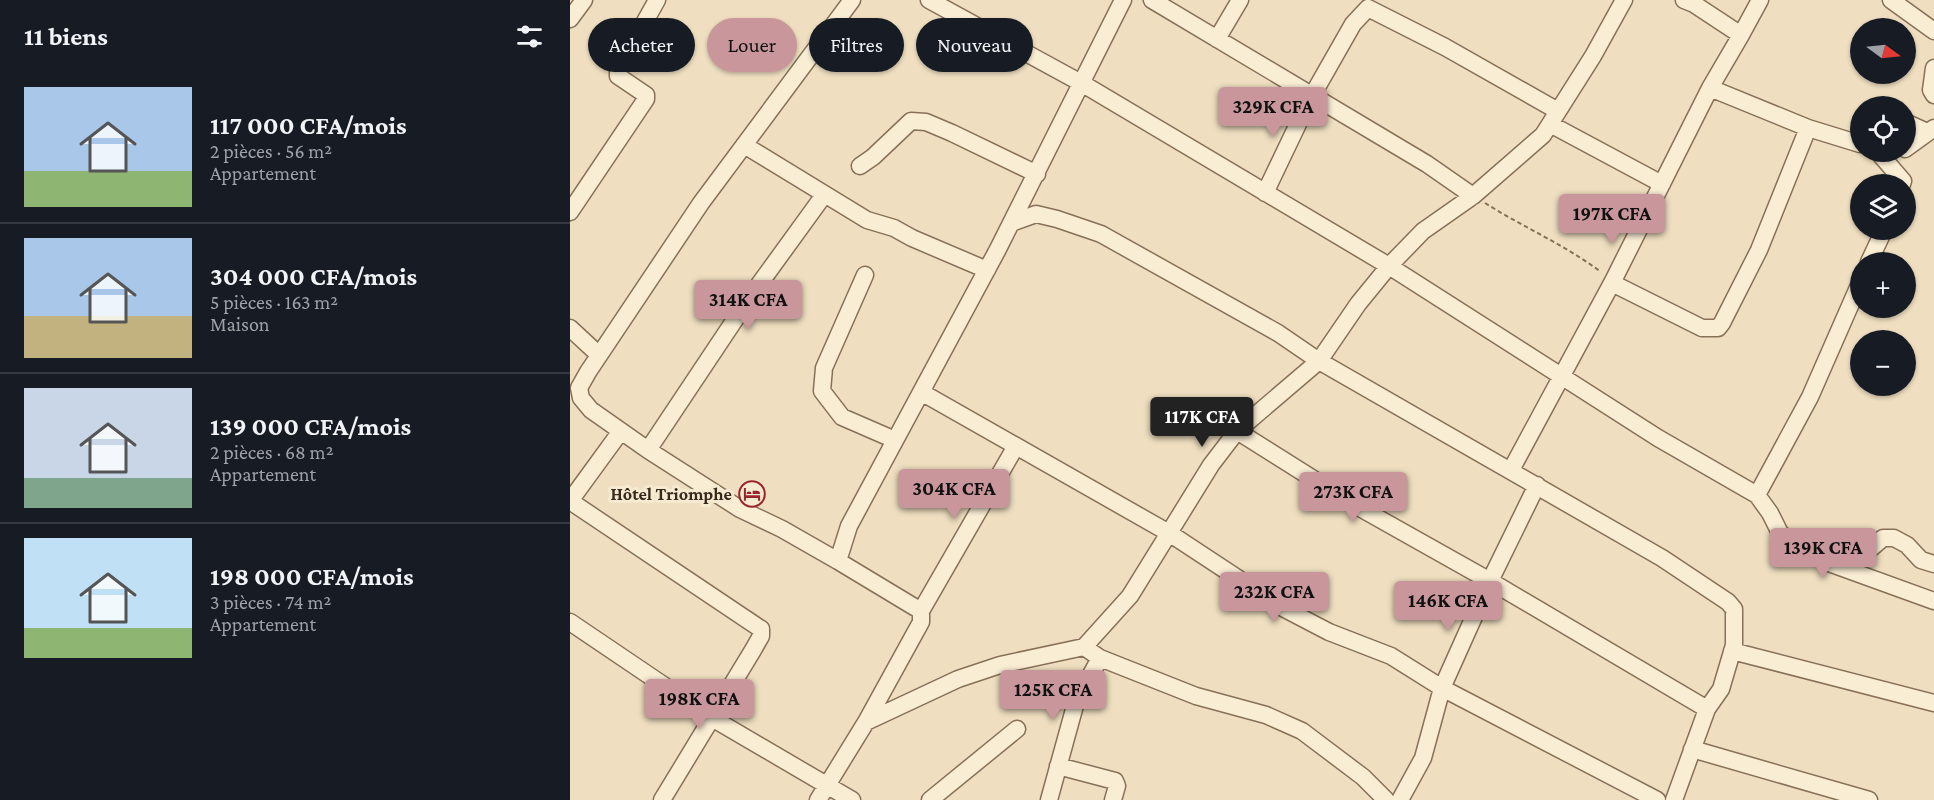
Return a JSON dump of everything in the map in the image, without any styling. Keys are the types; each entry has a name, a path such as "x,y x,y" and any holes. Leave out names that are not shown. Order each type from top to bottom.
{"street":[{"path":"570,19 584,0"},
{"path":"570,212 646,99 646,95 618,76 618,70 657,0"},
{"path":"852,0 701,203 579,388 581,398 591,410 648,450 740,509 782,529 921,611"},
{"path":"929,0 1083,84 1389,266 1658,438 1757,495 1770,513 1780,533 1798,547 1846,569 1934,601"},
{"path":"838,561 849,526 987,270 1083,84 1123,0"},
{"path":"1152,0 1426,164 1473,196"},
{"path":"1217,39 1240,0"},
{"path":"866,722 958,679 1000,665 1084,647 1130,596 1211,465 1237,431 1319,361 1389,266 1423,231 1473,196 1543,135 1593,56 1624,0"},
{"path":"1684,0 1694,4 1724,26 1741,35"},
{"path":"1511,470 1613,282 1710,88 1760,0"},
{"path":"1891,0 1934,31"},
{"path":"1266,193 1298,124 1309,94 1353,24 1368,8 1446,47 1554,118 1662,184"},
{"path":"1934,68 1931,90 1934,95"},
{"path":"1710,88 1808,128 1850,139"},
{"path":"860,166 873,157 911,121 926,122 952,132 1036,174"},
{"path":"1916,125 1931,130"},
{"path":"1613,282 1702,328 1718,328 1759,250 1808,128"},
{"path":"1916,141 1931,130"},
{"path":"744,145 867,220 894,228 987,270"},
{"path":"1888,162 1897,174"},
{"path":"648,450 750,297 824,195"},
{"path":"1011,223 1036,214 1101,234 1278,333 1319,361 1662,558 1728,602 1734,609 1734,645 1721,689 1707,709 1674,800"},
{"path":"865,275 824,368 822,392 842,417 895,440"},
{"path":"1757,495 1810,398 1850,306"},
{"path":"570,328 599,356"},
{"path":"921,392 1169,533 1283,608 1329,632 1391,656 1442,688 1657,800"},
{"path":"621,431 570,501 761,629 761,636 753,650 662,800"},
{"path":"1237,431 1353,504 1490,581 1707,709"},
{"path":"823,793 866,722 921,622 921,611 1016,446"},
{"path":"1400,800 1423,758 1442,688 1490,581 1537,485"},
{"path":"1846,569 1883,538 1894,538 1907,545 1921,560 1934,564"},
{"path":"570,622 823,793 852,800"},
{"path":"1084,647 1100,658 1197,696 1266,715 1302,731 1363,777 1386,800"},
{"path":"1732,651 1934,703"},
{"path":"1049,800 1076,702 1100,658"},
{"path":"930,800 1017,729"},
{"path":"1692,749 1869,800"},
{"path":"1058,766 1115,782 1117,786 1113,800"}],"path":[{"path":"1473,196 1516,223 1563,248 1613,282"}],"place":[{"name":"Hôtel Triomphe","path":"752,494"}]}
